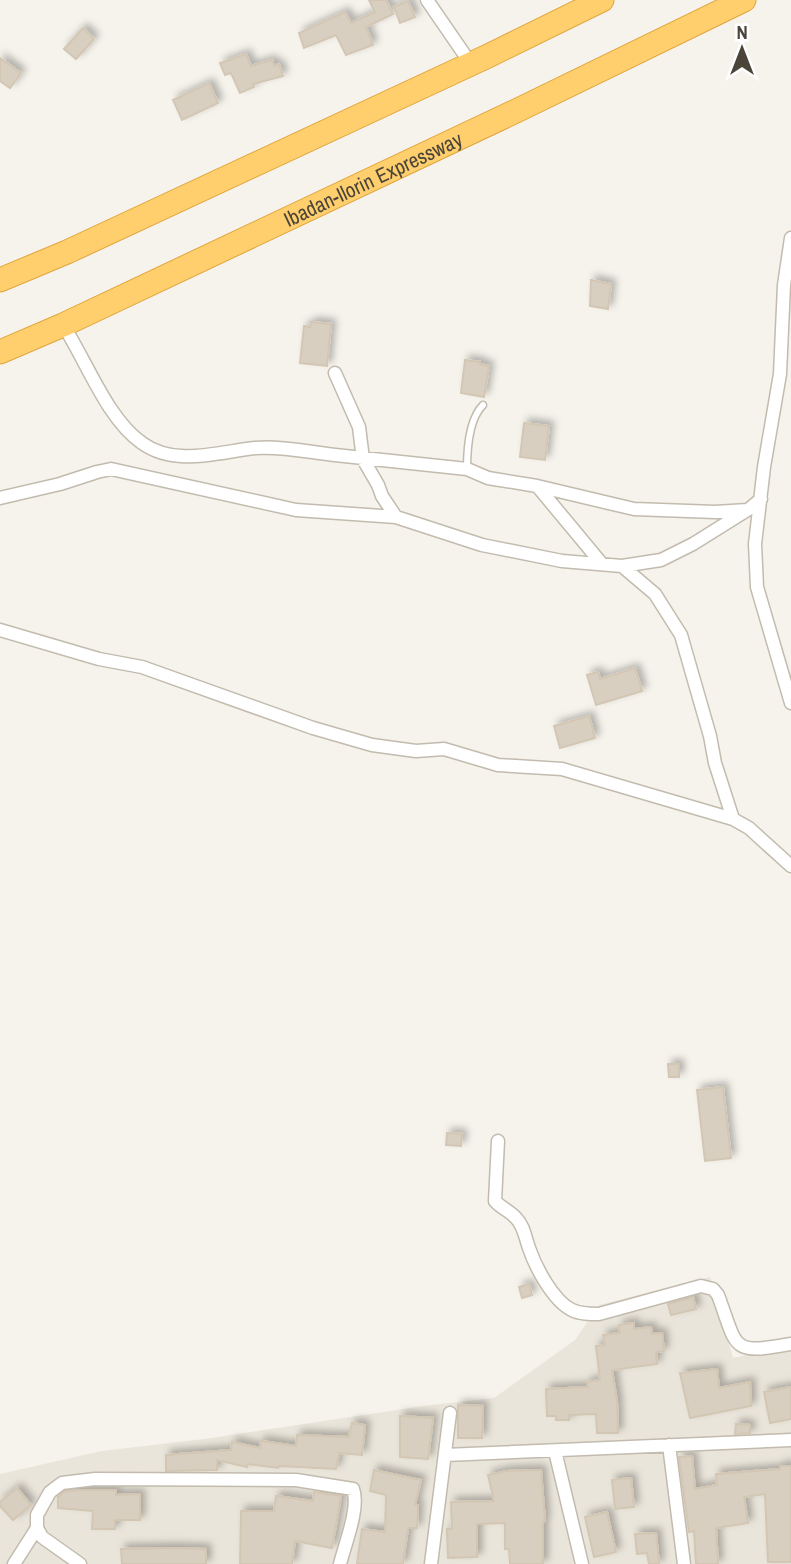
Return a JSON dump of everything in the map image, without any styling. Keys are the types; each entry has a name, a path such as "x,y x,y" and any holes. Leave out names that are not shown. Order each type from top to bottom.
{"highway":[{"path":"0,280 80,246 602,0"},
{"name":"Ibadan-Ilorin Expressway","path":"0,352 516,111 744,0"}],"street":[{"path":"427,0 471,64"},
{"path":"791,238 784,285 780,374 755,544 757,587 791,703"},
{"path":"784,285 791,271"},
{"path":"63,324 79,349 96,386 121,422 141,443 164,455 208,456 256,448 287,448 467,469 488,478 537,486 634,509 715,512 750,509"},
{"path":"335,373 359,427 362,457 382,496 396,516"},
{"path":"0,498 111,469 296,510 396,516 482,545 562,561 622,566 661,559 693,544 750,509 761,499"},
{"path":"537,486 602,564"},
{"path":"622,566 655,594 681,635 733,819"},
{"path":"0,630 99,659 142,667 313,728 372,745 416,751 444,749 498,765 562,769 733,819 749,828 791,866"},
{"path":"498,1141 495,1201 516,1217 542,1276 571,1310 583,1314 598,1314 701,1286 713,1289 718,1295 735,1341 747,1349 758,1350 791,1344"},
{"path":"430,1564 450,1413"},
{"path":"445,1455 791,1440"},
{"path":"669,1445 684,1564"},
{"path":"555,1451 582,1564"},
{"path":"80,1564 41,1537 37,1528 37,1515 50,1492 62,1483 74,1480 296,1480 353,1489 354,1508 340,1564"},
{"path":"14,1564 37,1528"}],"lane":[{"path":"467,469 472,428 478,409 483,405"}],"shaded area":[{"path":"710,1277 733,1358 791,1345 791,1564 0,1564 0,1474 102,1451 494,1398 575,1340 599,1305"}],"building":[{"path":"369,0 386,0 393,14 366,27 373,45 346,55 336,35 304,48 299,33 345,12 351,23 375,12"},
{"path":"408,1 415,17 400,23 394,7"},
{"path":"83,28 94,39 76,59 64,49"},
{"path":"246,54 251,66 272,60 274,66 279,64 283,76 253,84 254,87 240,93 231,73 225,75 220,63"},
{"path":"0,58 21,73 10,88 0,81"},
{"path":"209,83 218,103 182,120 173,100"},
{"path":"591,280 611,284 608,309 590,306"},
{"path":"311,322 331,324 327,366 300,363 304,326 310,327"},
{"path":"465,360 489,366 484,397 461,393"},
{"path":"524,423 549,426 545,460 520,457"},
{"path":"635,668 642,691 596,705 587,675 598,672 600,679"},
{"path":"589,716 595,738 560,748 554,726"},
{"path":"668,1064 679,1064 679,1077 669,1077"},
{"path":"723,1087 731,1158 705,1161 697,1090"},
{"path":"447,1133 462,1134 461,1146 446,1145"},
{"path":"529,1284 532,1295 522,1298 519,1287"},
{"path":"693,1297 696,1309 671,1315 668,1304"},
{"path":"634,1323 634,1329 651,1327 652,1334 662,1333 664,1351 656,1352 657,1364 612,1370 618,1433 597,1433 596,1414 569,1415 569,1420 556,1420 556,1416 547,1416 546,1389 588,1387 587,1382 600,1380 596,1346 605,1345 603,1335 620,1333 619,1325"},
{"path":"717,1369 719,1388 750,1382 751,1406 690,1418 680,1373"},
{"path":"791,1387 791,1419 770,1423 764,1392"},
{"path":"458,1405 483,1406 482,1438 458,1438"},
{"path":"400,1416 433,1418 428,1459 400,1457"},
{"path":"352,1423 365,1425 362,1455 339,1453 336,1469 278,1468 248,1464 247,1467 217,1460 217,1470 166,1471 166,1455 231,1450 232,1442 260,1448 261,1441 296,1446 297,1435 349,1437"},
{"path":"736,1424 750,1425 750,1433 735,1434"},
{"path":"692,1456 695,1489 717,1485 716,1474 791,1466 791,1562 768,1562 765,1494 744,1497 748,1523 716,1528 718,1564 696,1564 694,1531 689,1532 679,1457"},
{"path":"374,1470 421,1480 415,1505 418,1505 417,1528 408,1528 403,1564 357,1564 362,1529 385,1532 386,1495 370,1491"},
{"path":"541,1470 545,1521 543,1564 510,1564 509,1549 505,1549 505,1523 477,1524 477,1557 448,1558 447,1529 452,1529 451,1502 494,1501 488,1475 507,1471"},
{"path":"631,1478 634,1507 615,1509 612,1480"},
{"path":"17,1488 31,1505 13,1520 0,1506 0,1502"},
{"path":"116,1490 116,1495 140,1494 140,1520 115,1520 115,1529 92,1529 93,1511 58,1508 58,1497 65,1491"},
{"path":"314,1492 341,1496 332,1548 295,1541 292,1564 240,1564 241,1511 274,1511 276,1496 313,1501"},
{"path":"607,1512 616,1552 594,1557 585,1517"},
{"path":"656,1533 659,1564 649,1564 647,1553 637,1554 635,1534"},
{"path":"121,1549 206,1549 206,1564 122,1564"}]}
